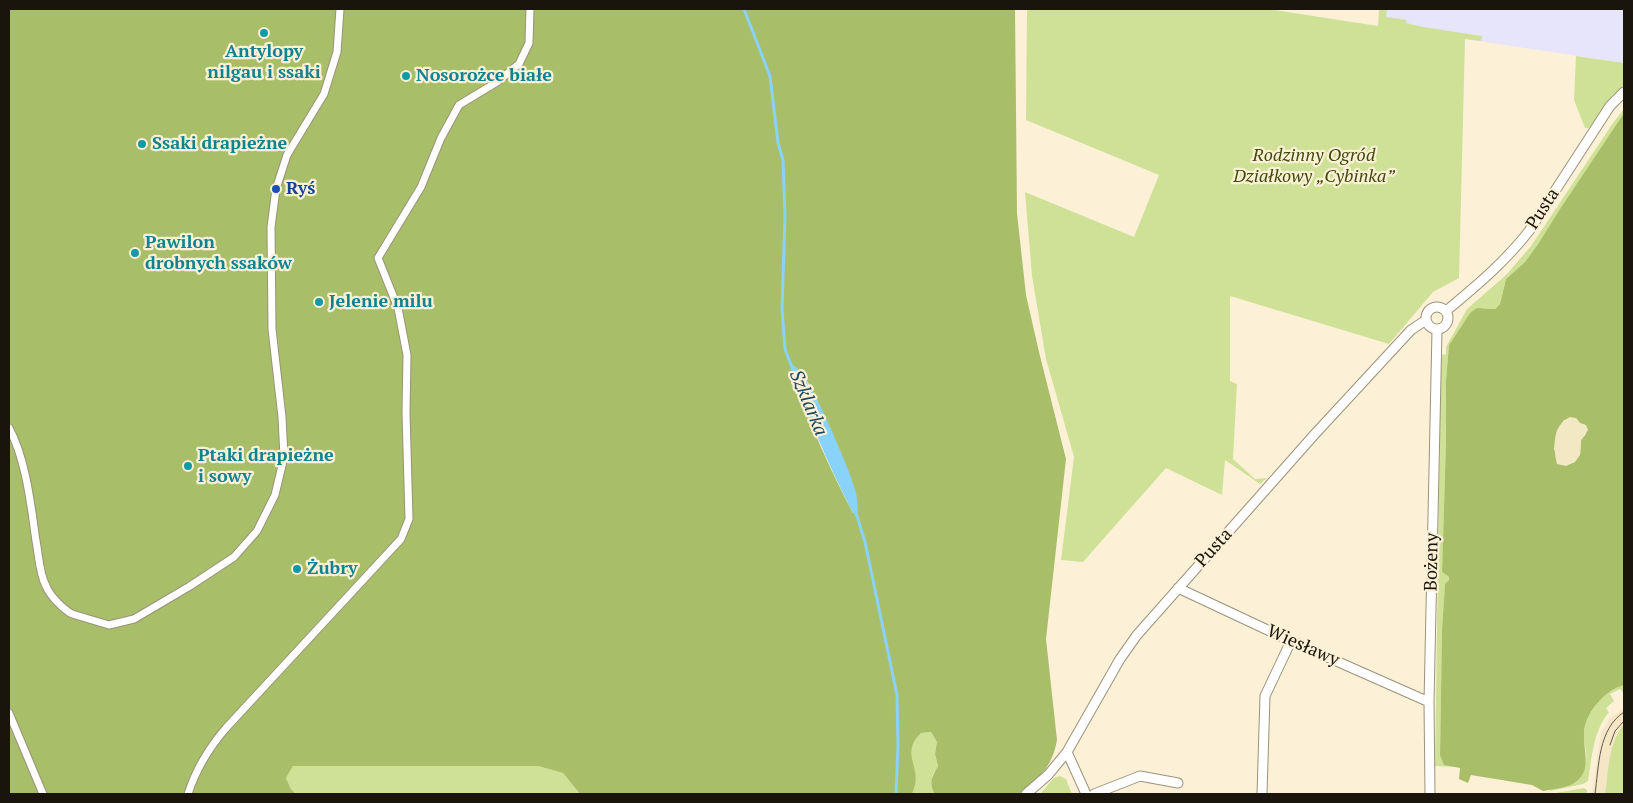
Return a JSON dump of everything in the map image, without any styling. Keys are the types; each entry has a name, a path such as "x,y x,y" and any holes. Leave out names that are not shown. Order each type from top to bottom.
{"street":[{"path":"9,428 15,440 30,497 42,574 46,588 72,614 109,625 134,619 234,557 257,531 275,495 284,457 282,417 272,330 271,227 276,189 287,155 324,94 337,52 340,9"},
{"path":"188,794 194,774 208,749 401,539 409,519 406,413 408,355 398,308 378,258 421,187 441,138 459,105 497,82 519,64 529,43 530,9"},
{"name":"Pusta","path":"1446,311 1490,274 1514,250 1529,231 1610,106 1624,92"},
{"path":"1439,307 1446,311 1447,323 1441,329 1437,330 1428,325 1426,316 1431,309 1439,307"},
{"name":"Pusta","path":"1026,794 1048,775 1067,752 1120,659 1137,635 1327,421 1411,330 1426,320"},
{"name":"Bożeny","path":"1430,794 1429,702 1437,330"},
{"name":"Wiesławy","path":"1178,588 1290,641 1429,702"},
{"path":"1262,794 1265,696 1290,641"},
{"path":"9,714 42,794"},
{"path":"1067,752 1086,794"},
{"path":"1094,794 1140,776 1178,783"}],"shaded area":[{"path":"1379,9 1624,9 1624,63 1379,26"},
{"path":"1624,708 1624,724 1617,733 1613,743 1605,794 1592,794 1601,733 1609,719"}],"green space":[{"path":"9,9 1015,9 1017,213 1026,295 1066,459 1046,639 1057,740 1052,758 1044,771 1019,794 934,793 931,782 938,766 935,754 937,742 931,732 921,733 912,748 911,755 916,776 912,794 580,794 563,773 538,766 293,766 286,778 291,789 296,794 9,794","holes":["802,371 844,461 853,513 821,447 793,379"]},
{"name":"Rodzinny Ogród Działkowy „Cybinka”","path":"1027,9 1268,9 1378,26 1379,9 1387,9 1386,17 1406,20 1406,23 1482,36 1481,41 1465,39 1459,278 1433,292 1389,344 1230,296 1230,381 1237,384 1233,459 1255,479 1267,478 1260,484 1225,460 1222,495 1166,468 1083,562 1061,560 1074,457 1046,359 1032,276 1025,192 1134,237 1159,175 1026,120"},
{"path":"1576,56 1624,63 1624,86 1612,96 1589,128 1585,128 1574,100"},
{"path":"1624,109 1624,113 1538,244 1525,262 1506,279 1500,304 1495,309 1483,308 1470,313 1449,345 1446,380 1442,572 1449,577 1449,580 1445,585 1442,629 1440,755 1445,765 1456,767 1435,766 1441,355 1446,354 1446,347 1467,309 1506,275 1531,246"},
{"path":"1624,113 1624,685 1603,697 1588,718 1584,733 1586,765 1582,776 1570,785 1543,791 1532,785 1471,775 1468,783 1459,779 1460,768 1444,765 1440,755 1442,629 1445,584 1449,580 1449,577 1442,572 1446,380 1449,345 1470,313 1477,308 1495,309 1500,304 1506,279 1525,262","holes":["1576,418 1586,434 1581,440 1580,455 1554,450 1557,431 1564,420"]},
{"path":"1624,685 1624,693 1620,689 1610,694 1614,701 1606,708 1609,712 1596,736 1588,781 1583,784 1550,791 1549,789 1576,782 1586,761 1584,734 1588,718 1603,697"},
{"path":"1624,724 1624,794 1605,794 1612,748"},
{"path":"931,732 937,742 935,754 938,766 932,776 934,793 939,794 912,794 915,778 911,749 914,741 921,733"},
{"path":"293,766 538,766 563,773 580,794 296,794 291,789 286,778"},
{"path":"1060,776 1066,779 1072,794 1040,794 1054,778"},
{"path":"1584,788 1587,790 1587,794 1550,794"}],"sand":[{"path":"1570,417 1576,418 1580,423 1586,425 1588,430 1581,440 1580,455 1575,462 1566,466 1557,464 1555,437 1560,425"}],"water":[{"path":"793,365 809,384 837,442 855,489 858,506 857,515 853,513 843,494 802,402 795,385 791,367"}],"waterway":[{"name":"Szklarka","path":"744,9 770,76 778,143 783,160 785,216 782,309 785,349 793,370"},
{"name":"Szklarka","path":"856,513 865,542 897,695 898,746 896,794"}],"tram line":[{"path":"1595,794 1604,738 1615,719 1624,712"},
{"path":"1610,745 1615,731 1624,721"}],"place":[{"name":"Antylopy nilgau i ssaki","path":"264,33"},
{"name":"Nosorożce białe","path":"406,76"},
{"name":"Ssaki drapieżne","path":"142,144"},
{"name":"Ryś","path":"276,189"},
{"name":"Pawilon drobnych ssaków","path":"135,253"},
{"name":"Jelenie milu","path":"319,302"},
{"name":"Ptaki drapieżne i sowy","path":"188,466"},
{"name":"Żubry","path":"297,569"}]}
